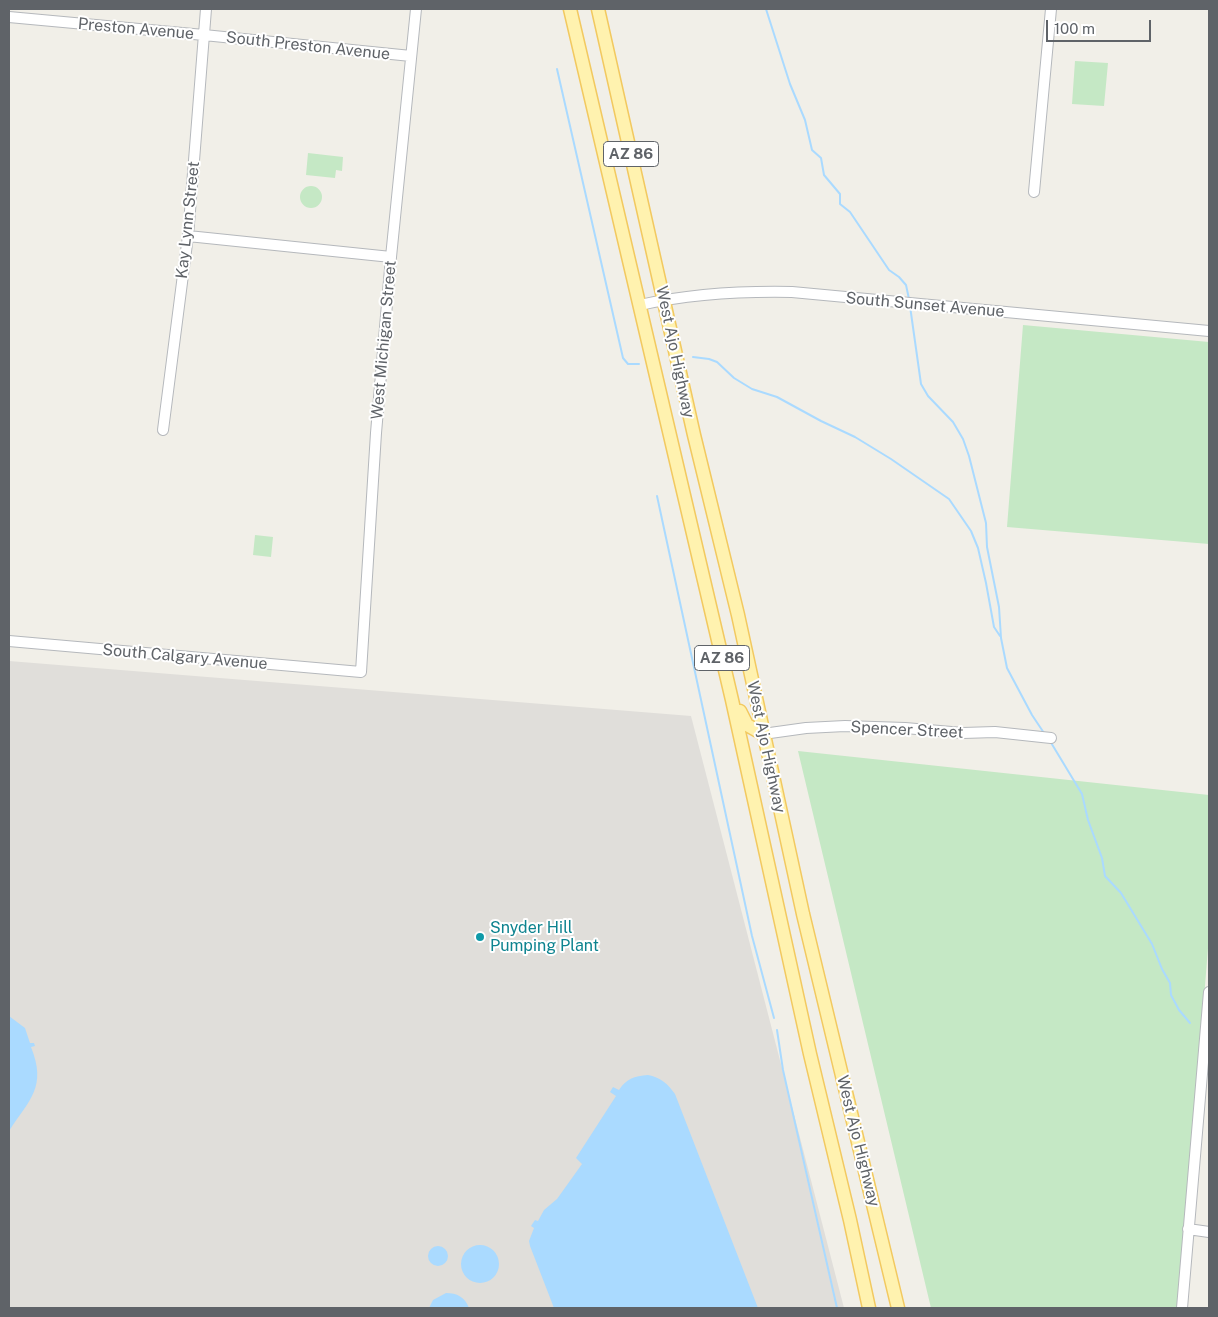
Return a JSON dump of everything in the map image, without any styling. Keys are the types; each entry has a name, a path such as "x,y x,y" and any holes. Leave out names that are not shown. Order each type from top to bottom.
{"main road":[{"name":"West Ajo Highway","path":"570,9 723,662 810,1054 869,1308"},
{"name":"West Ajo Highway","path":"598,9 805,924 898,1308"},
{"path":"723,662 730,670 740,714 747,725 763,734"}],"street":[{"name":"Kay Lynn Street","path":"163,430 188,236 206,9"},
{"name":"West Michigan Street","path":"361,672 376,433 391,257 416,9"},
{"path":"1034,192 1051,9"},
{"name":"Preston Avenue","path":"9,17 204,35"},
{"name":"South Preston Avenue","path":"204,35 411,56"},
{"path":"188,236 391,257"},
{"name":"South Sunset Avenue","path":"640,305 664,300 756,292 792,292 1209,331"},
{"name":"South Calgary Avenue","path":"9,641 361,672"},
{"name":"Spencer Street","path":"763,734 806,728 845,726 963,733 995,732 1051,738"},
{"path":"1182,1308 1209,992"},
{"path":"1188,1229 1209,1232"}],"shaded area":[{"path":"9,661 691,716 844,1308 9,1308"}],"green space":[{"path":"1075,61 1108,63 1104,106 1072,104"},
{"path":"308,153 343,157 342,171 336,170 335,178 306,175"},
{"path":"311,186 319,189 322,197 319,205 311,208 303,205 300,197 303,189"},
{"path":"1023,325 1209,342 1209,544 1007,527"},
{"path":"255,535 273,537 271,557 253,555"},
{"path":"798,751 1209,795 1209,936 1179,1308 931,1308"}],"water":[{"path":"9,1016 25,1028 30,1043 34,1043 35,1046 31,1047 36,1061 37,1083 29,1101 9,1131"},
{"path":"648,1075 656,1077 670,1087 675,1094 758,1308 554,1308 530,1246 529,1241 534,1228 531,1226 535,1220 538,1221 544,1210 557,1199 582,1164 576,1158 616,1096 610,1092 613,1087 619,1090 631,1079"},
{"path":"480,1245 493,1251 499,1264 493,1277 480,1283 467,1277 461,1264 467,1251"},
{"path":"438,1246 445,1249 448,1256 445,1263 438,1266 431,1263 428,1256 431,1249"},
{"path":"446,1293 460,1296 469,1308 429,1308 433,1300"}],"waterway":[{"path":"766,9 790,84 805,120 812,150 821,158 824,175 840,194 840,204 850,212 889,270 906,285 909,299"},
{"path":"557,69 623,358 628,364 639,364"},
{"path":"910,306 921,384 928,396 953,422 963,439 969,456 986,523 987,547 999,607 1001,638 1007,668 1032,715 1044,733"},
{"path":"693,357 717,362 734,378 752,389 777,397 855,437 949,499 971,531 978,548 994,627 1000,636"},
{"path":"657,496 752,936 774,1018"},
{"path":"1050,741 1082,794 1088,820 1102,858 1105,876 1121,893 1152,944 1170,983 1171,995 1179,1010 1190,1023"},
{"path":"777,1030 783,1070 837,1308"}],"place":[{"name":"Snyder Hill Pumping Plant","path":"480,937"}]}
